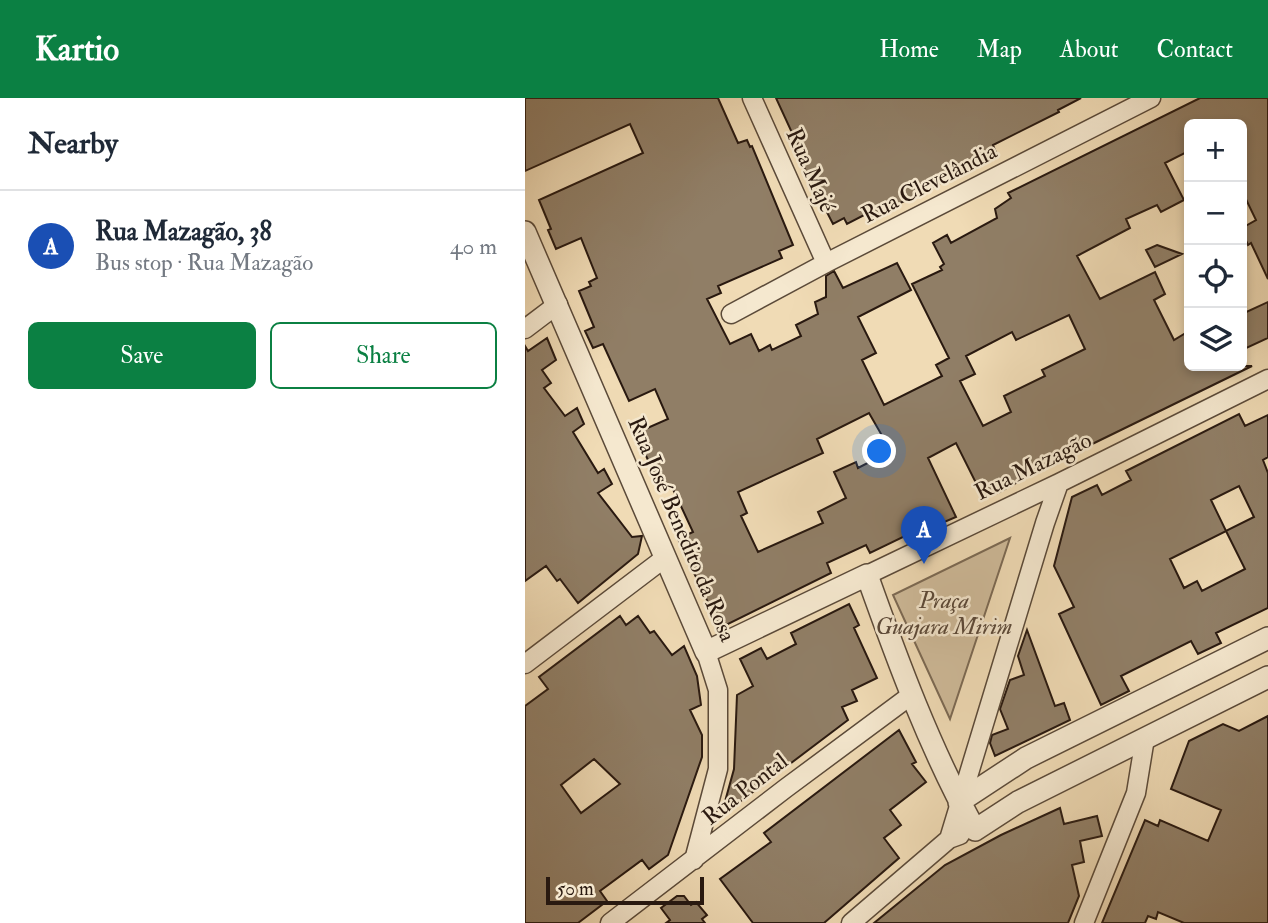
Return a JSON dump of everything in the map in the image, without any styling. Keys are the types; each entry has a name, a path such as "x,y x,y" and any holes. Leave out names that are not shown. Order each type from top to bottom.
{"street":[{"name":"Rua Majé","path":"752,98 826,263"},
{"name":"Rua Clevelândia","path":"731,314 1151,98"},
{"name":"Rua José Benedito da Rosa","path":"525,232 666,557 706,652 718,690 718,769 694,860"},
{"path":"525,329 558,304"},
{"name":"Rua Mazagão","path":"706,652 1059,483 1268,379"},
{"path":"949,839 1059,483"},
{"path":"525,664 666,557"},
{"path":"867,575 910,696 959,802 975,830"},
{"path":"959,802 1026,758 1268,638"},
{"path":"851,923 949,839 975,830 1018,802 1268,677"},
{"name":"Rua Pontal","path":"610,923 910,696"},
{"path":"1084,923 1136,793 1145,738"}],"green space":[{"name":"Praça Guajara Mirim","path":"1010,538 950,719 893,595"}],"building":[{"path":"525,98 718,98 738,143 747,140 750,147 752,146 793,245 779,251 782,258 718,286 721,293 707,299 730,344 751,334 759,351 770,345 772,350 801,336 796,325 818,314 815,302 826,297 826,276 834,271 843,288 897,263 911,290 858,317 876,353 862,360 884,405 942,376 936,365 949,358 912,284 942,270 940,267 944,264 933,243 947,235 951,243 997,218 995,209 1011,198 1008,193 1200,98 1268,98 1268,279 1251,243 1248,245 1247,243 1247,225 1256,220 1247,201 1247,119 1184,119 1184,154 1165,163 1184,200 1161,212 1157,205 1126,219 1130,228 1077,256 1100,299 1155,272 1165,294 1154,300 1174,340 1184,334 1184,371 1242,371 1039,470 998,493 996,490 983,497 956,443 928,458 956,517 942,523 940,519 870,553 866,545 827,563 831,573 720,628 678,539 693,532 672,487 662,492 636,433 668,419 655,389 629,401 603,344 593,348 585,331 594,327 579,291 591,286 589,282 597,278 581,238 556,249 539,200 643,153 630,124 525,171","holes":["1069,315 1085,349 1042,370 1045,376 1004,396 1011,412 983,426 960,381 975,374 966,356 1012,332 1016,340","869,413 889,452 858,468 856,462 834,472 846,498 818,512 823,523 758,552 741,516 747,513 738,492 823,453 817,439"]},
{"path":"776,98 1081,98 993,145 997,155 870,218 868,213 847,224 844,218 833,224 796,152 800,150"},
{"path":"1157,245 1182,254 1155,267 1146,250"},
{"path":"1268,302 1268,338 1247,348 1247,312"},
{"path":"547,338 556,360 542,370 551,383 544,388 565,416 577,408 584,424 573,432 598,473 604,469 612,484 598,493 632,537 642,536 638,554 578,603 546,566 525,581 525,346 528,351"},
{"path":"1239,414 1245,426 1268,415 1268,457 1263,460 1268,473 1268,608 1216,633 1221,643 1198,654 1191,641 1121,676 1129,691 1101,705 1059,614 1074,607 1054,566 1072,497 1097,485 1102,495 1131,480 1126,471","holes":["1239,486 1254,517 1226,531 1211,500","1226,531 1245,569 1202,591 1197,581 1184,588 1170,559"]},
{"path":"849,604 859,625 854,628 877,678 852,690 857,701 842,707 848,720 721,816 734,769 737,695 753,686 740,659 761,648 767,659 796,644 791,633"},
{"path":"620,616 626,625 638,616 650,633 654,631 672,655 684,646 697,676 701,705 690,710 702,735 702,757 668,855 649,869 642,860 600,891 607,901 578,923 525,923 525,706 548,689 539,677","holes":["594,759 620,784 581,813 561,785"]},
{"path":"1027,630 1055,706 1064,703 1070,720 995,756 990,743 992,735 1008,729 1000,709 1010,680 1024,675 1018,656"},
{"path":"1268,716 1268,923 1184,923 1158,912 1156,919 1148,916 1145,923 1102,923 1145,820 1158,826 1160,820 1208,841 1221,810 1171,789 1189,741 1223,724 1239,731"},
{"path":"899,730 916,762 912,764 926,782 890,810 901,825 884,838 899,858 824,923 753,923 720,879 771,842 764,833"},
{"path":"1060,808 1064,824 1097,816 1102,836 1080,841 1084,862 1072,865 1079,896 1068,923 874,923 945,865"},
{"path":"677,896 684,896 691,905 696,902 707,915 702,919 705,923 666,923 670,920 661,908"}],"place":[{"name":"Rua Mazagão, 38","path":"924,564"}]}
